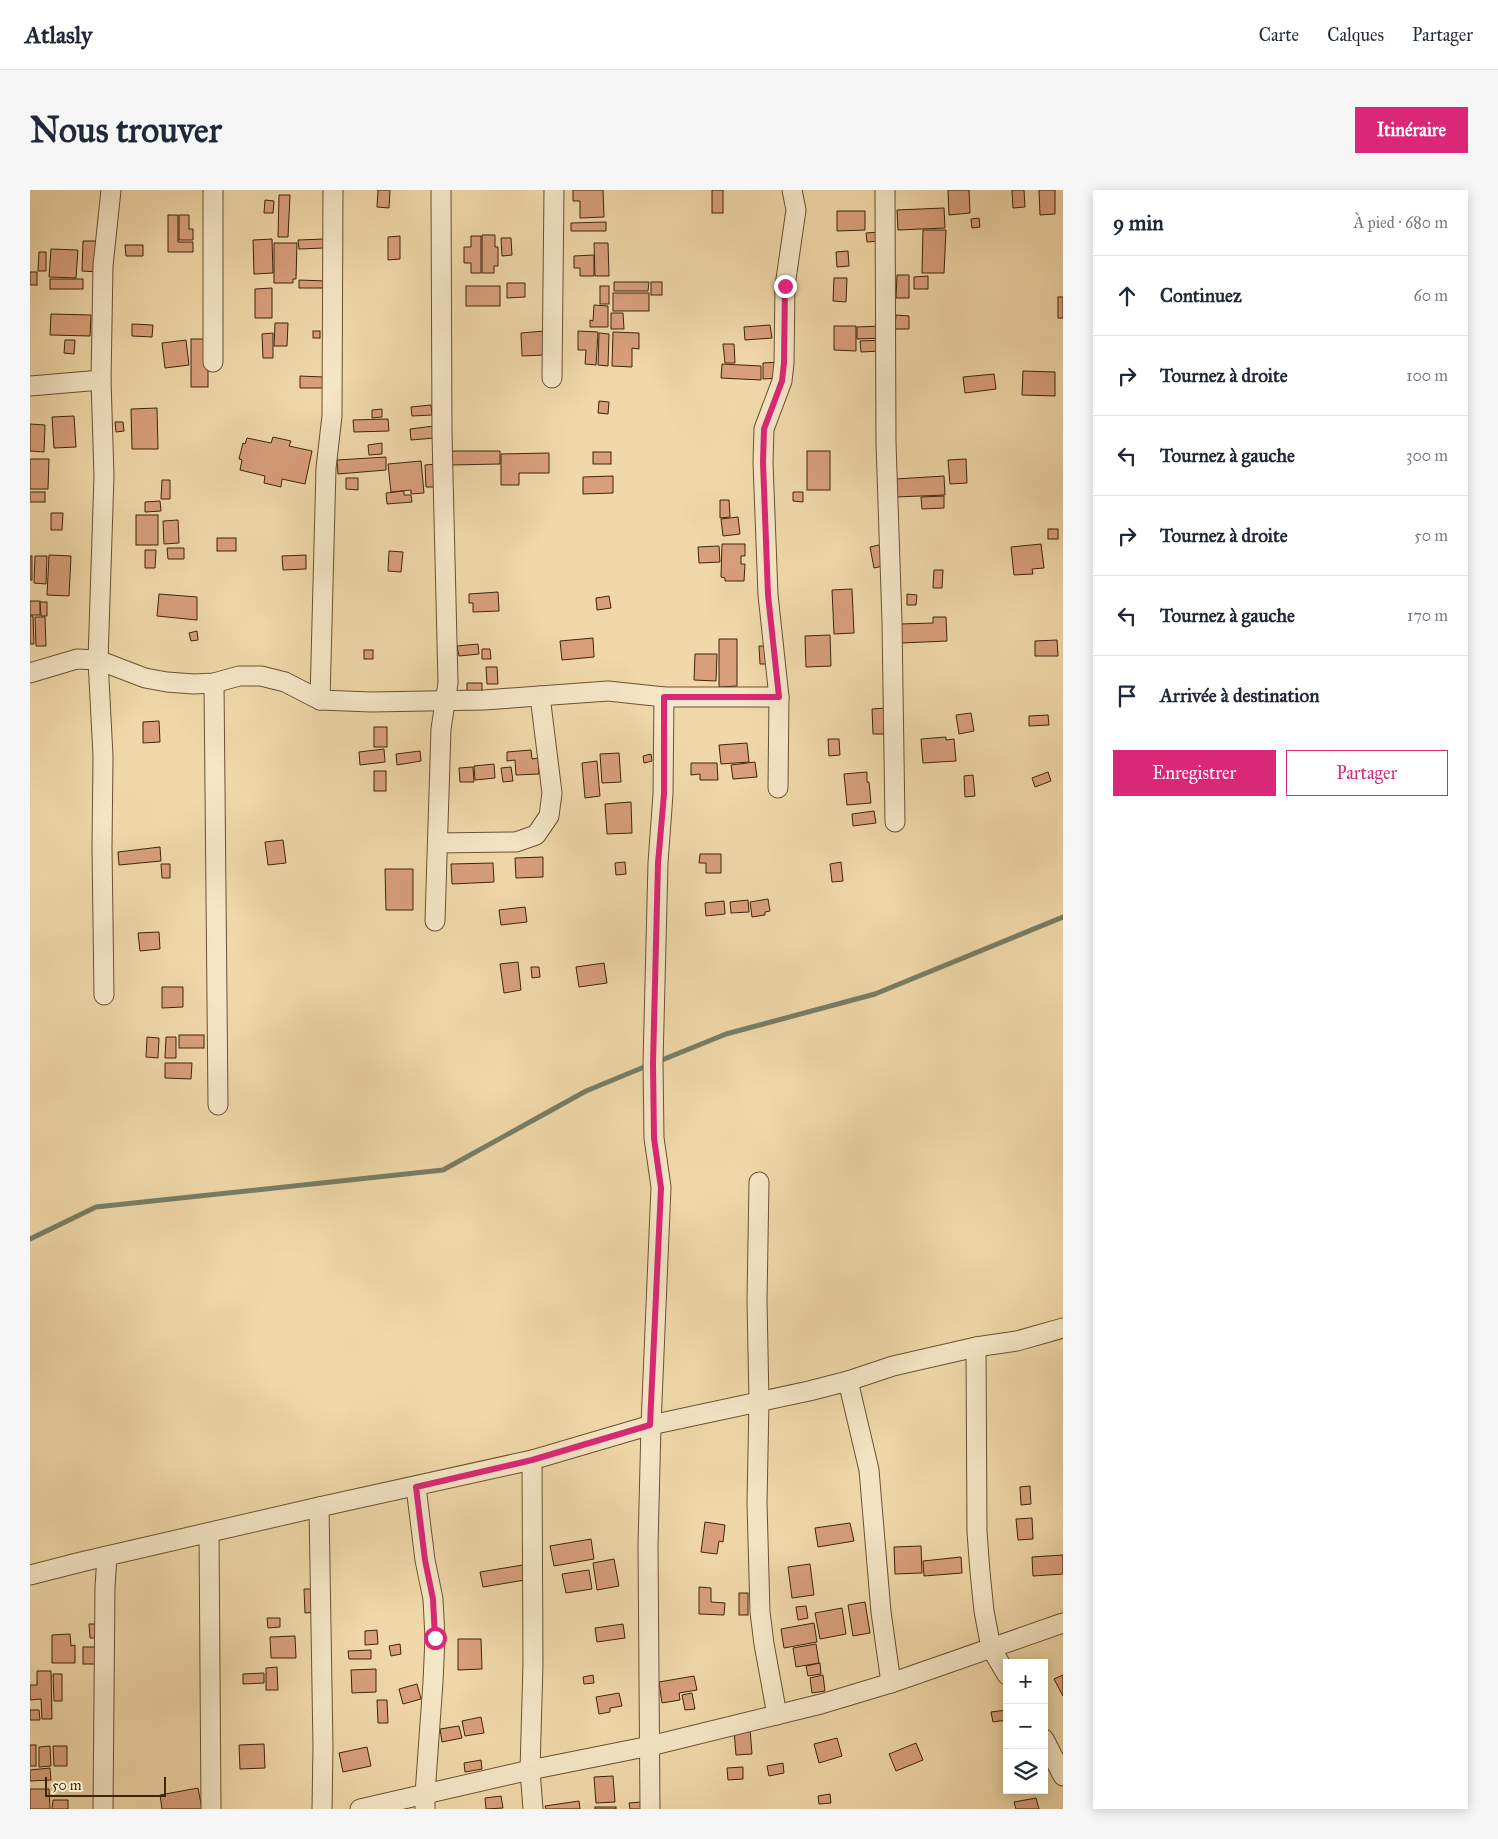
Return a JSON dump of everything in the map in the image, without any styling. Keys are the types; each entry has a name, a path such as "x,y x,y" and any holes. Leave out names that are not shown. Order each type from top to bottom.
{"street":[{"path":"104,995 103,756 98,660 104,476 101,380 103,266 111,190"},
{"path":"213,190 213,362"},
{"path":"320,700 326,468 332,416 332,190"},
{"path":"435,921 441,729 448,683 442,434 441,190"},
{"path":"552,378 554,190"},
{"path":"778,788 779,697 768,595 764,429 782,381 785,286 796,210 792,190"},
{"path":"885,190 886,443 892,622 895,822"},
{"path":"30,386 101,380"},
{"path":"30,673 77,659 98,660 145,678 167,682 214,683 239,676 261,676 285,682 320,700 371,702 484,700 608,691 664,697 779,697"},
{"path":"214,683 218,1105"},
{"path":"438,843 516,842 536,835 550,816 552,793 540,696"},
{"path":"650,1809 648,1646 650,1425 661,1188 654,1138 653,1064 658,863 664,794 664,697"},
{"path":"760,1182 757,1301 759,1401 757,1503 760,1612 777,1715"},
{"path":"31,1576 81,1562 532,1460 650,1425 848,1381 893,1366 976,1347 1017,1341 1063,1328"},
{"path":"976,1347 977,1532 984,1611 991,1648 1003,1668"},
{"path":"848,1381 869,1470 881,1612 891,1683"},
{"path":"532,1460 533,1664 530,1770 533,1809"},
{"path":"416,1487 425,1560 433,1599 435,1638 425,1801"},
{"path":"319,1507 323,1747 322,1809"},
{"path":"209,1533 211,1809"},
{"path":"103,1809 107,1556"},
{"path":"81,1562 106,1587"},
{"path":"360,1809 425,1801 530,1770 650,1746 777,1715 891,1683 1054,1626 1063,1638"},
{"path":"1048,1747 1063,1776"}],"building":[{"path":"378,190 390,190 389,208 377,207"},
{"path":"573,190 603,190 604,217 580,218 580,201 573,201"},
{"path":"712,190 723,190 723,213 712,213"},
{"path":"948,190 969,190 970,213 949,215"},
{"path":"1012,190 1024,190 1025,207 1013,208"},
{"path":"1039,190 1055,190 1055,214 1040,215"},
{"path":"279,195 290,195 288,237 278,237"},
{"path":"265,200 274,201 273,213 264,213"},
{"path":"944,208 945,228 898,230 897,210"},
{"path":"837,211 865,211 865,230 837,231"},
{"path":"168,215 178,215 178,242 193,242 193,252 168,252"},
{"path":"179,215 189,215 189,229 193,229 193,240 179,240"},
{"path":"979,218 980,227 972,228 971,219"},
{"path":"606,222 606,231 571,231 571,223"},
{"path":"923,230 946,230 944,273 922,273"},
{"path":"879,232 880,241 867,242 866,233"},
{"path":"482,235 495,235 495,247 498,247 498,266 494,266 494,273 482,273"},
{"path":"400,236 400,259 388,260 388,237"},
{"path":"471,236 481,236 481,273 471,273 471,263 464,263 464,247 471,247"},
{"path":"501,238 511,238 512,255 502,256"},
{"path":"272,239 273,273 254,274 253,240"},
{"path":"324,239 324,248 299,249 298,240"},
{"path":"83,241 99,241 98,272 82,271"},
{"path":"274,243 297,243 296,279 293,279 293,283 274,283"},
{"path":"594,243 608,243 609,276 595,276"},
{"path":"125,245 143,245 143,256 126,256"},
{"path":"51,249 78,250 76,278 49,277"},
{"path":"848,251 849,266 837,267 836,252"},
{"path":"39,252 46,252 46,271 38,271"},
{"path":"594,255 594,276 580,276 580,268 574,268 574,256"},
{"path":"30,272 37,272 37,285 30,285"},
{"path":"897,275 909,275 909,298 896,298"},
{"path":"928,276 928,289 914,289 914,277"},
{"path":"834,278 847,278 846,302 833,301"},
{"path":"50,279 83,279 83,289 50,289"},
{"path":"299,280 326,281 326,288 299,288"},
{"path":"614,282 649,282 648,291 614,291"},
{"path":"651,282 662,282 662,295 651,295"},
{"path":"507,283 525,283 525,297 507,298"},
{"path":"466,286 500,286 500,306 466,306"},
{"path":"600,286 609,286 609,304 600,304"},
{"path":"272,288 272,318 255,318 255,289"},
{"path":"613,293 649,293 649,311 613,311"},
{"path":"1058,297 1063,297 1063,318 1058,318"},
{"path":"594,305 608,306 608,327 590,327 590,320 593,321"},
{"path":"611,313 623,313 624,329 611,329"},
{"path":"51,314 91,315 90,336 50,335"},
{"path":"896,315 909,316 909,329 895,329"},
{"path":"275,323 288,323 287,346 274,346"},
{"path":"132,324 153,325 152,337 132,336"},
{"path":"770,325 772,338 745,340 744,327"},
{"path":"834,326 856,326 856,351 834,350"},
{"path":"882,326 882,338 857,339 857,327"},
{"path":"313,331 320,331 320,338 313,338"},
{"path":"544,331 545,355 522,356 521,333"},
{"path":"578,331 598,332 596,365 585,364 586,350 578,350"},
{"path":"613,332 639,333 639,349 632,348 632,367 612,366"},
{"path":"273,333 273,358 263,358 262,334"},
{"path":"599,333 609,334 608,366 598,365"},
{"path":"191,339 208,339 208,387 191,387"},
{"path":"65,340 75,340 74,354 64,353"},
{"path":"186,340 189,365 165,368 162,343"},
{"path":"882,340 882,351 861,352 860,341"},
{"path":"723,344 734,344 735,363 725,363"},
{"path":"779,362 779,378 763,379 763,363"},
{"path":"722,364 761,366 761,380 721,378"},
{"path":"1023,371 1055,372 1055,396 1022,395"},
{"path":"994,374 996,389 965,393 963,377"},
{"path":"300,376 323,377 323,388 300,388"},
{"path":"599,401 609,402 608,414 598,413"},
{"path":"431,405 432,415 412,416 411,407"},
{"path":"157,408 158,449 132,449 131,409"},
{"path":"382,409 382,417 372,418 372,410"},
{"path":"74,416 76,447 54,448 52,417"},
{"path":"388,419 389,431 354,432 353,420"},
{"path":"115,422 123,422 124,431 116,432"},
{"path":"30,424 45,425 44,452 30,451"},
{"path":"434,426 435,438 411,440 410,429"},
{"path":"273,437 291,441 289,446 312,451 305,484 282,479 281,487 264,483 265,476 240,470 242,460 239,459 243,443 245,444 247,438 271,443"},
{"path":"382,443 382,454 369,455 368,445"},
{"path":"450,451 500,451 500,464 450,465"},
{"path":"807,451 830,451 830,490 807,490"},
{"path":"593,452 611,452 611,464 593,464"},
{"path":"549,453 549,473 519,473 519,485 501,485 501,454"},
{"path":"386,457 386,470 338,474 337,460"},
{"path":"30,459 49,459 48,489 30,489"},
{"path":"966,459 967,483 950,484 948,460"},
{"path":"421,461 424,493 411,494 411,490 391,492 388,464"},
{"path":"437,464 438,487 426,487 425,465"},
{"path":"613,476 613,493 583,494 583,477"},
{"path":"944,476 945,495 896,497 895,479"},
{"path":"346,478 358,478 358,490 346,489"},
{"path":"162,480 170,480 170,499 161,499"},
{"path":"404,491 404,495 411,495 412,502 387,504 386,493"},
{"path":"30,492 45,492 45,502 30,502"},
{"path":"793,492 803,492 803,502 793,501"},
{"path":"944,496 944,508 922,509 921,497"},
{"path":"720,500 729,500 730,517 720,518"},
{"path":"160,501 161,511 145,512 145,502"},
{"path":"51,513 63,513 62,530 51,530"},
{"path":"136,515 158,515 158,545 136,545"},
{"path":"738,517 740,534 723,536 721,519"},
{"path":"178,520 179,543 164,544 163,521"},
{"path":"1048,529 1058,529 1058,539 1048,539"},
{"path":"217,538 236,538 236,551 217,551"},
{"path":"722,544 745,544 745,556 741,556 741,564 745,564 744,581 725,581 725,578 721,577"},
{"path":"1041,544 1044,568 1032,569 1033,574 1014,575 1011,547"},
{"path":"879,545 883,566 874,568 870,547"},
{"path":"719,546 720,562 699,563 698,547"},
{"path":"167,548 184,548 184,559 168,559"},
{"path":"145,550 156,550 155,568 145,568"},
{"path":"389,551 403,552 401,572 388,571"},
{"path":"49,555 71,556 69,596 47,595"},
{"path":"306,555 306,569 283,570 282,556"},
{"path":"30,556 32,556 32,580 30,580"},
{"path":"35,556 47,556 46,584 34,583"},
{"path":"934,570 943,570 942,588 933,588"},
{"path":"852,589 854,633 834,634 832,590"},
{"path":"498,592 499,611 473,612 473,603 469,603 469,594"},
{"path":"159,594 197,597 197,620 157,616"},
{"path":"907,594 917,595 916,605 907,605"},
{"path":"609,596 611,608 597,610 596,598"},
{"path":"30,601 40,601 40,615 30,615"},
{"path":"40,602 47,602 47,616 41,616"},
{"path":"30,616 33,616 34,644 30,644"},
{"path":"35,617 45,617 46,646 36,646"},
{"path":"933,617 946,617 947,641 901,643 900,624 933,623"},
{"path":"197,631 198,640 191,641 189,633"},
{"path":"830,635 831,666 806,667 805,636"},
{"path":"593,638 594,657 562,660 560,641"},
{"path":"719,639 737,639 737,686 719,687"},
{"path":"1057,640 1058,656 1035,656 1035,641"},
{"path":"478,644 479,654 459,656 457,646"},
{"path":"759,646 768,646 770,664 760,664"},
{"path":"482,649 490,649 491,659 482,659"},
{"path":"364,650 373,650 373,659 364,659"},
{"path":"695,654 717,654 716,681 694,680"},
{"path":"486,667 497,667 498,684 487,684"},
{"path":"467,683 482,683 482,693 467,694"},
{"path":"886,708 886,734 873,734 872,709"},
{"path":"971,713 974,731 959,734 956,715"},
{"path":"1048,715 1049,725 1029,726 1029,716"},
{"path":"159,721 160,742 143,743 143,722"},
{"path":"374,727 387,727 387,747 374,747"},
{"path":"946,737 946,740 954,739 956,761 923,763 921,739"},
{"path":"828,739 839,739 840,755 829,756"},
{"path":"747,743 749,762 721,764 719,745"},
{"path":"384,749 385,762 360,765 359,752"},
{"path":"531,750 532,759 538,758 539,774 516,775 515,760 507,761 507,752"},
{"path":"420,751 421,761 397,765 396,754"},
{"path":"619,753 621,782 602,783 600,754"},
{"path":"651,754 652,761 644,763 643,756"},
{"path":"597,761 600,796 585,798 582,763"},
{"path":"755,762 757,777 733,779 731,765"},
{"path":"691,763 717,763 718,780 700,780 700,774 691,775"},
{"path":"494,764 495,778 475,780 474,766"},
{"path":"473,767 474,782 460,782 459,768"},
{"path":"511,767 513,781 503,782 501,768"},
{"path":"374,771 386,771 386,791 374,791"},
{"path":"867,772 871,803 847,805 844,774"},
{"path":"1048,772 1051,781 1035,787 1032,778"},
{"path":"973,775 975,796 965,797 964,776"},
{"path":"631,802 632,833 607,834 605,804"},
{"path":"874,811 876,823 853,826 852,814"},
{"path":"283,840 286,863 268,865 265,842"},
{"path":"160,847 161,861 119,865 118,852"},
{"path":"700,854 721,854 721,873 706,873 706,863 699,863"},
{"path":"543,857 543,877 516,878 515,858"},
{"path":"625,862 626,874 616,875 615,863"},
{"path":"841,862 843,881 832,882 830,864"},
{"path":"493,863 494,882 452,884 451,864"},
{"path":"161,864 170,864 170,878 162,878"},
{"path":"385,869 413,869 413,910 386,910"},
{"path":"768,899 770,911 765,912 765,915 752,917 750,902"},
{"path":"748,900 749,912 731,913 730,902"},
{"path":"724,901 725,914 706,916 705,903"},
{"path":"525,907 527,922 501,925 499,910"},
{"path":"159,932 160,949 140,951 138,933"},
{"path":"518,962 521,990 504,993 500,964"},
{"path":"604,963 607,983 579,987 576,967"},
{"path":"531,967 539,967 540,977 532,978"},
{"path":"162,987 183,987 183,1007 162,1008"},
{"path":"179,1035 204,1035 204,1048 179,1048"},
{"path":"147,1037 159,1038 158,1058 146,1057"},
{"path":"166,1037 176,1037 176,1058 165,1058"},
{"path":"165,1063 192,1063 191,1079 165,1078"},
{"path":"1030,1486 1031,1504 1021,1505 1020,1487"},
{"path":"1032,1518 1033,1539 1018,1540 1016,1519"},
{"path":"705,1522 725,1525 723,1542 719,1541 717,1554 701,1552"},
{"path":"850,1523 854,1541 818,1547 815,1528"},
{"path":"591,1539 594,1559 554,1566 550,1546"},
{"path":"921,1546 922,1573 895,1574 894,1547"},
{"path":"1063,1555 1063,1574 1033,1576 1032,1557"},
{"path":"961,1557 962,1573 924,1576 923,1561"},
{"path":"614,1559 619,1586 597,1590 593,1563"},
{"path":"810,1564 814,1595 792,1598 788,1567"},
{"path":"523,1565 525,1580 483,1587 480,1572"},
{"path":"589,1570 592,1589 566,1593 562,1574"},
{"path":"699,1587 711,1588 711,1602 725,1603 724,1615 699,1614"},
{"path":"304,1589 317,1589 318,1612 305,1613"},
{"path":"739,1593 748,1593 748,1615 739,1615"},
{"path":"865,1602 870,1633 853,1636 848,1605"},
{"path":"806,1606 808,1618 798,1620 796,1607"},
{"path":"842,1608 846,1634 820,1639 815,1613"},
{"path":"267,1618 280,1618 280,1627 268,1628"},
{"path":"814,1623 817,1642 784,1648 781,1629"},
{"path":"89,1624 98,1624 98,1638 90,1638"},
{"path":"623,1624 625,1638 597,1642 595,1628"},
{"path":"377,1630 378,1644 365,1645 365,1631"},
{"path":"70,1634 71,1646 75,1645 75,1663 52,1663 52,1635"},
{"path":"295,1636 296,1658 271,1658 270,1637"},
{"path":"458,1639 481,1639 482,1669 458,1670"},
{"path":"400,1644 401,1654 391,1656 389,1646"},
{"path":"816,1644 819,1663 796,1667 793,1648"},
{"path":"83,1647 99,1647 99,1664 83,1664"},
{"path":"371,1650 371,1659 349,1659 348,1651"},
{"path":"820,1663 821,1674 808,1676 806,1666"},
{"path":"277,1667 278,1690 266,1690 266,1668"},
{"path":"376,1669 376,1692 352,1693 351,1670"},
{"path":"37,1671 51,1671 52,1719 42,1719 41,1699 30,1700 30,1685 37,1685"},
{"path":"264,1673 264,1683 243,1684 243,1674"},
{"path":"53,1674 62,1674 62,1701 54,1701"},
{"path":"593,1675 594,1683 584,1684 583,1677"},
{"path":"823,1675 825,1691 812,1693 810,1678"},
{"path":"1063,1675 1063,1696 1054,1679"},
{"path":"694,1676 697,1690 679,1693 680,1700 662,1703 659,1682"},
{"path":"417,1684 421,1699 403,1704 399,1689"},
{"path":"619,1693 622,1706 610,1708 610,1712 599,1714 596,1697"},
{"path":"692,1693 695,1709 685,1710 682,1695"},
{"path":"377,1700 387,1700 388,1723 378,1723"},
{"path":"30,1710 39,1710 40,1720 30,1720"},
{"path":"1003,1710 1003,1721 993,1722 991,1712"},
{"path":"481,1717 484,1733 465,1736 462,1721"},
{"path":"459,1726 462,1738 442,1742 440,1729"},
{"path":"750,1729 752,1754 736,1755 734,1730"},
{"path":"837,1738 842,1756 819,1763 814,1744"},
{"path":"916,1743 923,1760 896,1771 889,1754"},
{"path":"264,1744 265,1768 240,1769 239,1745"},
{"path":"30,1745 36,1745 36,1766 30,1766"},
{"path":"50,1746 51,1766 39,1767 39,1747"},
{"path":"53,1746 67,1746 67,1766 54,1766"},
{"path":"367,1747 371,1766 343,1772 339,1753"},
{"path":"481,1760 482,1769 465,1772 464,1763"},
{"path":"783,1763 784,1773 769,1776 767,1766"},
{"path":"743,1767 743,1779 728,1780 727,1768"},
{"path":"50,1768 51,1780 30,1781 30,1770"},
{"path":"613,1776 615,1802 596,1803 594,1777"},
{"path":"198,1788 202,1809 162,1809 160,1795"},
{"path":"30,1789 49,1789 50,1809 30,1809"},
{"path":"830,1794 831,1803 819,1804 818,1796"},
{"path":"501,1796 503,1808 486,1809 485,1798"},
{"path":"1036,1798 1039,1809 1016,1809 1014,1802"},
{"path":"53,1800 68,1800 68,1809 52,1809"},
{"path":"579,1801 580,1809 546,1809 545,1806"},
{"path":"641,1802 642,1809 630,1809 629,1803"},
{"path":"595,1807 616,1807 616,1809 595,1809"}],"waterway":[{"path":"657,1062 726,1034 875,994 1063,917"},
{"path":"30,1239 96,1207 443,1170 586,1091 649,1065"}],"route":[{"path":"435,1638 433,1599 425,1560 416,1487 532,1460 650,1425 661,1188 654,1138 653,1064 657,969 658,863 664,794 664,697 779,697 768,595 763,462 764,429 782,381 785,286"}]}
